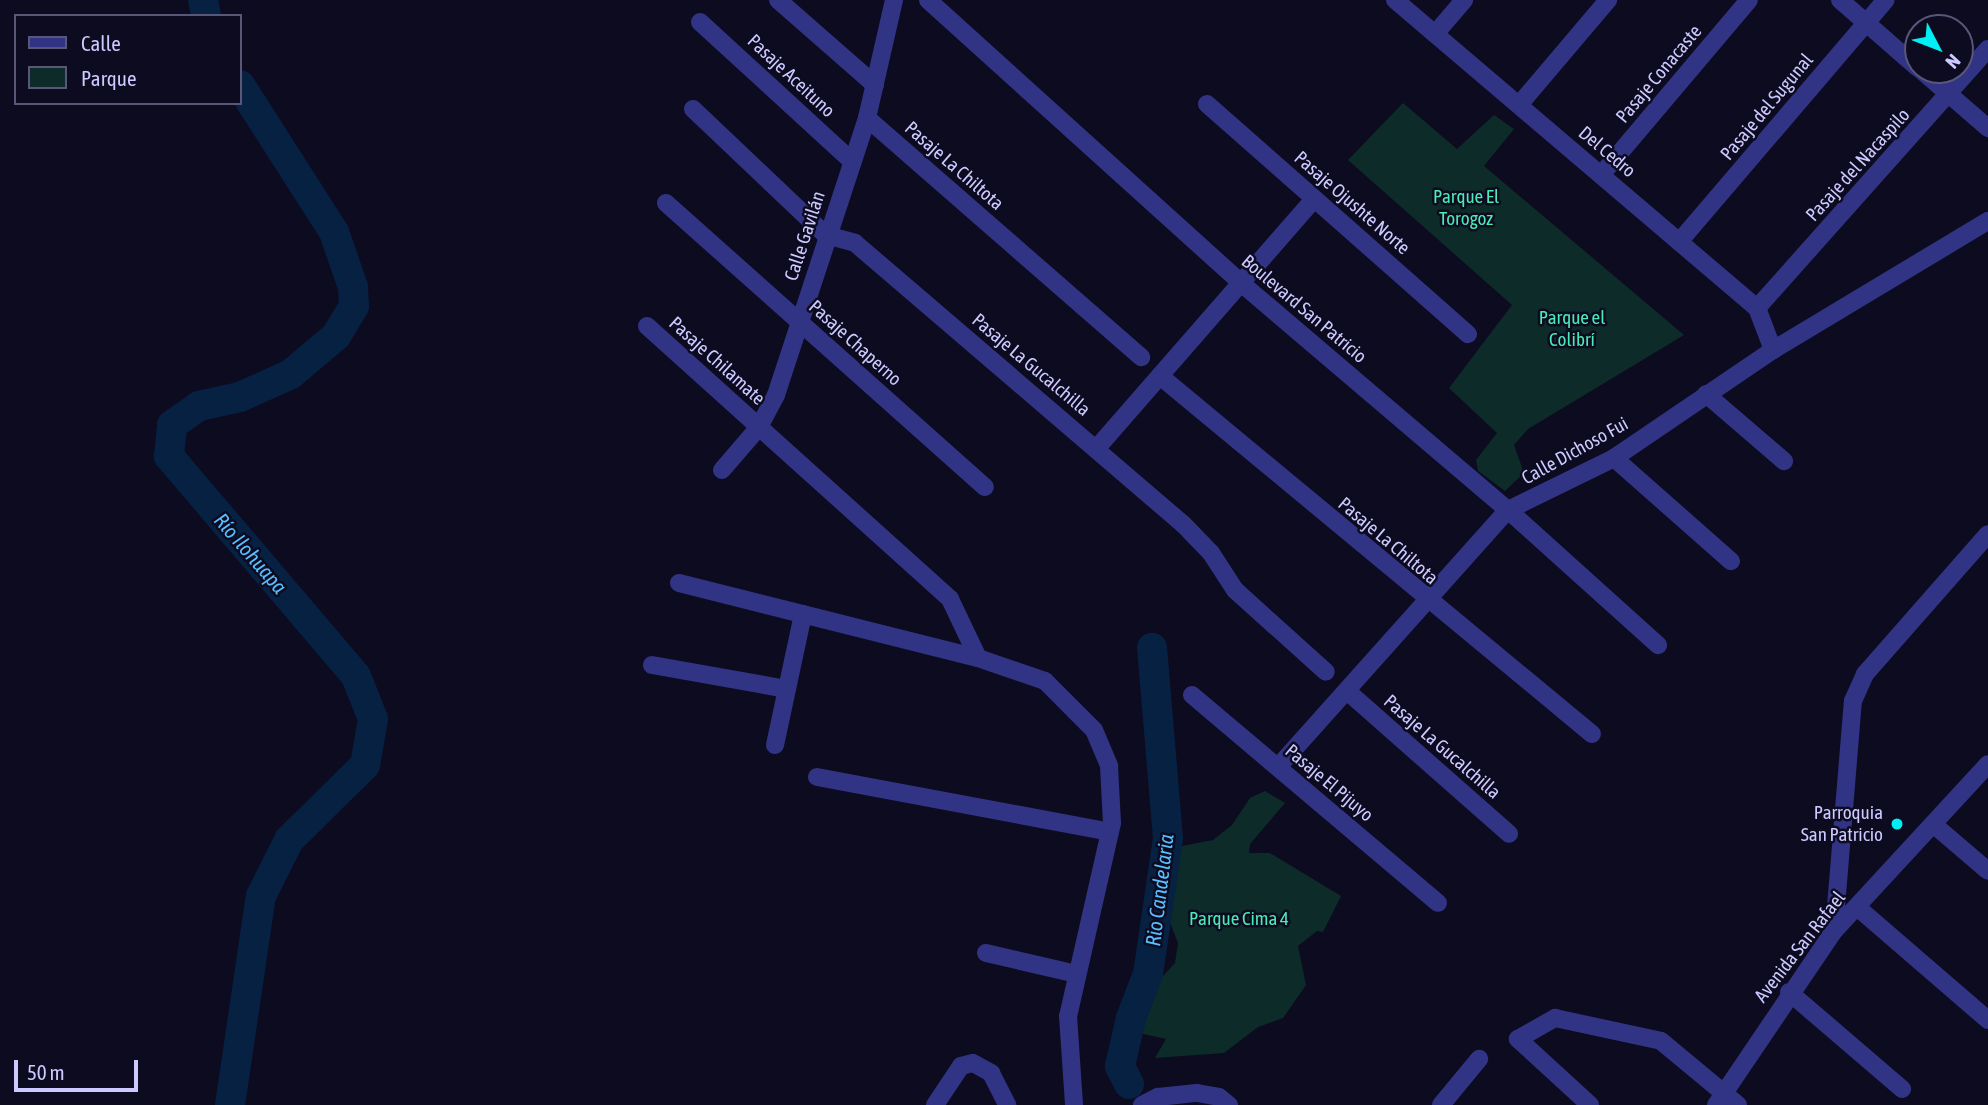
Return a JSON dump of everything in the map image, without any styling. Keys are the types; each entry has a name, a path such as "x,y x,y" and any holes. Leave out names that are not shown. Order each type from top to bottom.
{"street":[{"path":"778,0 875,85"},
{"name":"Calle Gavilán","path":"722,470 759,427 776,395 867,117 894,0"},
{"name":"Boulevard San Patricio","path":"928,0 1241,283 1508,510 1657,645"},
{"name":"Del Cedro","path":"1395,0 1757,308 1773,350"},
{"path":"1435,34 1464,0"},
{"path":"1519,105 1608,0"},
{"name":"Pasaje Conacaste","path":"1601,175 1749,0"},
{"path":"1840,0 1904,56"},
{"name":"Pasaje del Sugunal","path":"1679,242 1886,0"},
{"name":"Pasaje Aceituno","path":"700,22 853,162"},
{"name":"Pasaje del Nacaspilo","path":"1757,308 1988,49"},
{"path":"1936,84 1988,128"},
{"name":"Pasaje Ojushte Norte","path":"1208,104 1468,334"},
{"name":"Pasaje La Gucalchilla","path":"693,109 826,236 855,243 1096,449 1211,553 1235,590 1326,672"},
{"name":"Pasaje La Chiltota","path":"867,117 1141,357"},
{"path":"1096,449 1314,199"},
{"name":"Pasaje Chaperno","path":"666,203 985,487"},
{"name":"Calle Dichoso Fui","path":"1278,767 1508,510 1614,458 1773,350 1988,221"},
{"name":"Pasaje Chilamate","path":"647,326 950,599 978,658"},
{"name":"Pasaje La Chiltota","path":"1160,376 1427,602 1592,734"},
{"path":"1706,394 1784,461"},
{"path":"1614,458 1731,561"},
{"path":"1834,930 1853,701 1865,674 1988,534"},
{"path":"679,583 978,658 1045,681 1094,730 1109,766 1110,832 1068,1016 1074,1105"},
{"path":"775,745 803,614"},
{"path":"652,665 787,690"},
{"name":"Pasaje La Gucalchilla","path":"1347,691 1509,834"},
{"name":"Pasaje El Pijuyo","path":"1192,695 1438,902"},
{"name":"Avenida San Rafael","path":"1719,1098 1789,992 1834,930 1988,764"},
{"path":"817,777 1110,832"},
{"path":"1933,824 1988,871"},
{"path":"1857,906 1988,1020"},
{"path":"986,953 1077,974"},
{"path":"1789,992 1902,1089"},
{"path":"1590,1105 1518,1039 1555,1018 1661,1041 1719,1098 1738,1105"},
{"path":"1441,1105 1479,1059"},
{"path":"935,1105 961,1066 973,1063 990,1073 1007,1105"},
{"path":"1142,1105 1157,1097 1197,1093 1219,1097 1229,1105"}],"green space":[{"name":"Parque el Colibrí","path":"1403,103 1457,149 1494,115 1514,129 1484,166 1684,335 1528,429 1514,445 1524,473 1505,491 1478,471 1476,460 1497,433 1449,388 1512,305 1348,160"},
{"name":"Parque Cima 4","path":"1265,791 1285,803 1250,844 1249,853 1270,853 1341,896 1323,932 1317,931 1298,946 1306,985 1283,1018 1258,1027 1224,1053 1155,1058 1166,1039 1126,1030 1136,1003 1145,1005 1148,974 1163,976 1175,963 1178,943 1169,920 1171,886 1182,846 1213,840 1232,825 1250,798"}],"waterway":[{"name":"Río Ilohuapa","path":"203,0 206,14"},
{"name":"Río Ilohuapa","path":"230,1105 261,896 289,840 365,765 373,719 356,676 169,456 172,425 199,406 240,397 291,374 336,336 354,306 353,287 334,232 242,88"},
{"name":"Rio Candelaria","path":"1129,1084 1120,1066 1131,1018 1148,974 1168,838 1152,648"}],"place":[{"name":"Parroquia San Patricio","path":"1897,824"}],"park label":[{"name":"Parque El Torogoz","path":"1466,208"}]}
